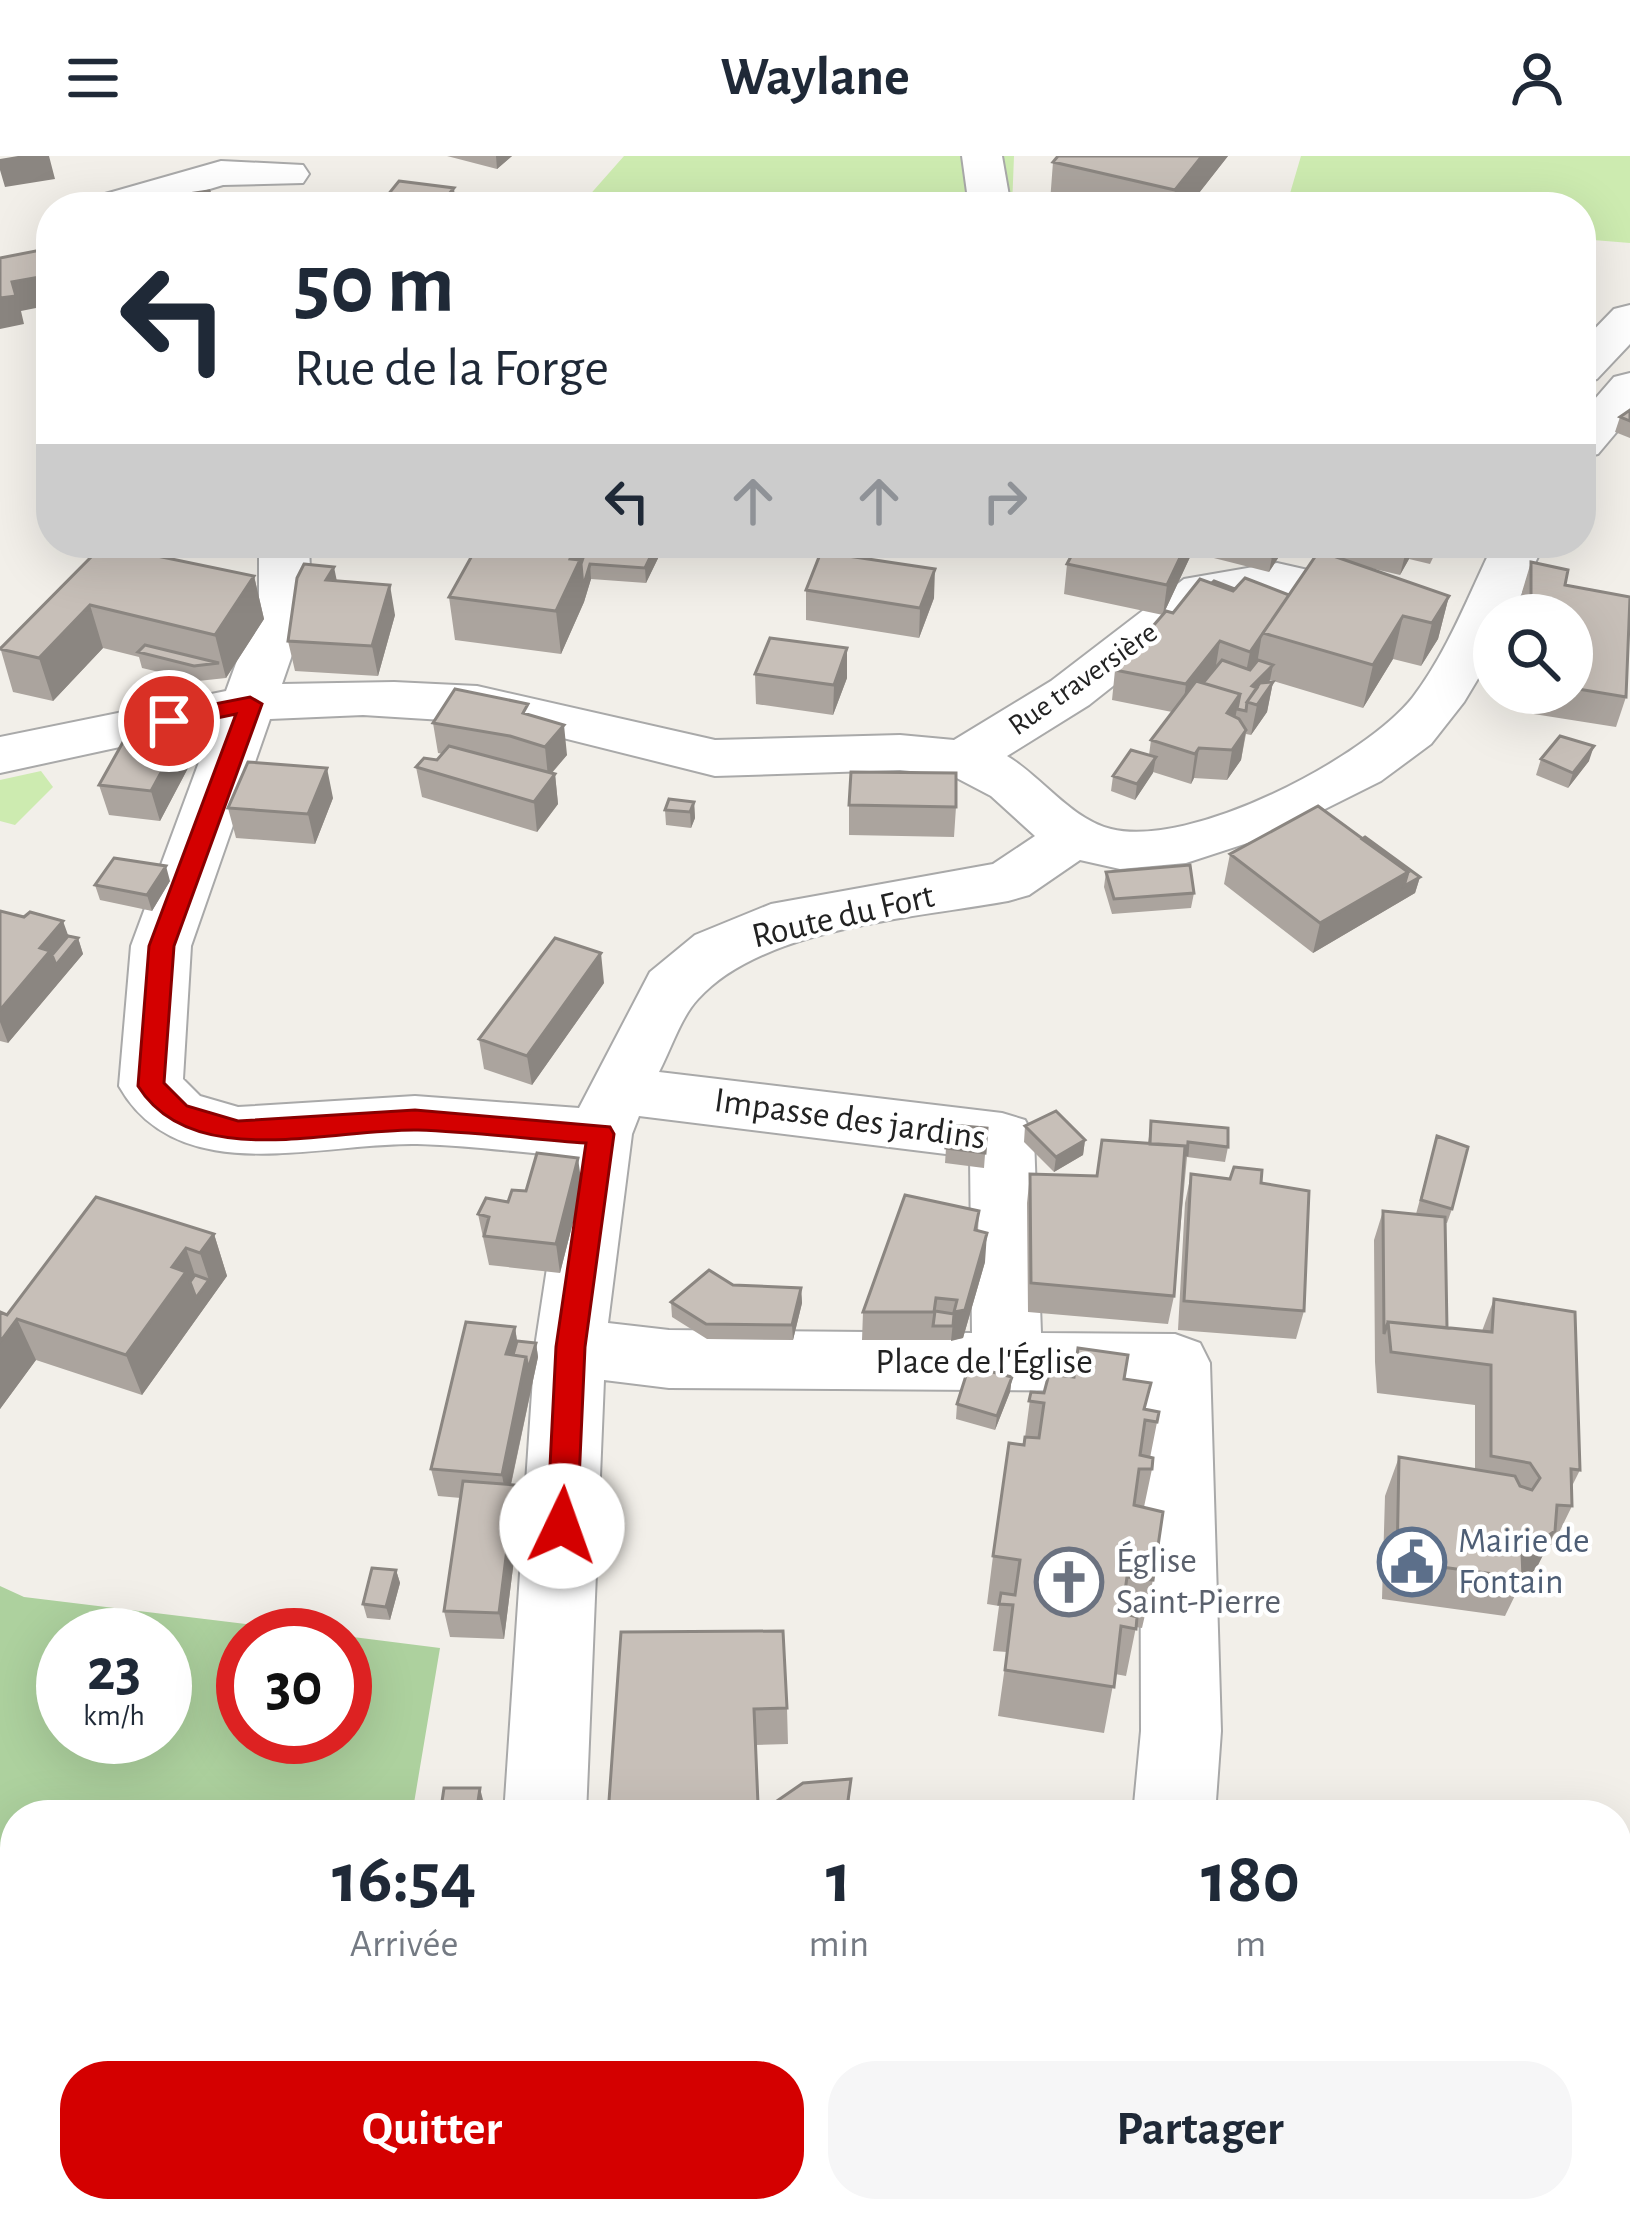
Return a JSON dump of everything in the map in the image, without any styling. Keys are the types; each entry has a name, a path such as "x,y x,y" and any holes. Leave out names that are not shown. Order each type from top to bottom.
{"street":[{"path":"982,156 988,192"},
{"path":"157,192 221,173 292,179"},
{"path":"1596,353 1630,318"},
{"path":"284,558 285,600 161,946 151,1086 178,1114 238,1131 609,1112"},
{"path":"1494,594 1512,558"},
{"name":"Rue traversière","path":"963,759 1070,693 1202,590 1277,578 1473,624"},
{"path":"0,754 250,704 477,703 543,716 626,742 718,758 918,755 963,759 1000,776 1070,838 1111,851 1155,850 1190,844 1312,797 1410,734 1448,686 1473,637"},
{"name":"Route du Fort","path":"546,1800 570,1347 609,1112 672,987 716,950 771,925 1008,880 1070,838"},
{"name":"Impasse des jardins","path":"609,1112 1002,1137 1007,1364"},
{"name":"Place de l'Église","path":"570,1347 669,1359 1175,1363 1181,1730 1175,1800"}],"green space":[{"path":"624,156 1014,156 1013,192 592,192"},
{"path":"1301,156 1630,156 1630,243 1596,240 1596,192 1290,192"},
{"path":"41,771 53,787 15,825 0,821 0,780"},
{"path":"0,1586 24,1597 114,1608 36,1608 36,1764 192,1764 192,1617 216,1620 216,1764 372,1764 372,1639 440,1648 415,1800 0,1800"}],"building":[{"path":"1058,156 1202,156 1175,190 1053,162"},
{"path":"399,181 454,188 451,192 390,192"},
{"path":"36,251 36,278 12,282 16,296 0,298 0,258"},
{"path":"90,558 167,558 254,576 215,635 90,605 39,658 0,649"},
{"path":"471,558 580,560 556,611 449,597"},
{"path":"583,558 650,558 645,568 590,564 583,587"},
{"path":"819,558 861,558 935,569 920,608 806,590"},
{"path":"1070,558 1180,558 1167,585 1067,564"},
{"path":"1314,558 1339,558 1449,596 1432,623 1403,616 1373,665 1263,633"},
{"path":"1531,562 1568,570 1565,585 1630,597 1626,697 1593,692 1593,594 1531,594"},
{"path":"304,564 334,567 326,580 390,585 372,646 288,641 297,578"},
{"path":"1245,578 1289,595 1250,652 1220,641 1186,684 1115,670 1200,579 1233,591"},
{"path":"770,638 847,648 834,685 755,674"},
{"path":"145,645 219,663 194,666 138,652"},
{"path":"1222,660 1250,670 1258,660 1273,665 1252,686 1257,688 1246,711 1237,709 1240,694 1203,683"},
{"path":"1196,681 1240,694 1227,713 1246,730 1232,750 1199,748 1195,754 1151,740"},
{"path":"1273,682 1257,705 1247,702 1260,683"},
{"path":"455,689 528,704 523,713 564,725 545,747 433,723"},
{"path":"137,717 189,721 151,791 99,785"},
{"path":"1560,736 1594,746 1573,773 1541,759"},
{"path":"449,746 555,774 534,802 416,767 424,758 437,760"},
{"path":"1131,750 1156,757 1137,784 1113,776"},
{"path":"248,762 327,768 308,814 228,808"},
{"path":"851,772 956,773 956,807 849,805"},
{"path":"669,799 694,802 690,812 665,810"},
{"path":"1318,806 1408,872 1320,923 1230,854"},
{"path":"1362,839 1420,877 1404,886 1408,872"},
{"path":"114,858 166,866 147,895 95,885"},
{"path":"1190,865 1194,893 1114,899 1106,872"},
{"path":"0,911 24,917 30,912 63,921 40,948 50,951 0,1010"},
{"path":"68,936 78,938 56,965 52,955"},
{"path":"555,938 601,953 527,1056 479,1039"},
{"path":"1056,1111 1085,1140 1056,1157 1025,1126"},
{"path":"1151,1121 1228,1128 1228,1147 1188,1142 1185,1155 1185,1146 1150,1144"},
{"path":"951,1125 987,1128 985,1153 946,1148"},
{"path":"1437,1136 1468,1147 1452,1209 1421,1200"},
{"path":"1102,1140 1185,1146 1174,1296 1031,1283 1030,1174 1097,1176"},
{"path":"537,1153 578,1158 556,1244 484,1236 489,1217 478,1214 486,1198 508,1202 512,1190 526,1191"},
{"path":"1234,1167 1262,1170 1261,1183 1309,1191 1304,1311 1184,1301 1191,1174 1230,1179"},
{"path":"905,1195 979,1211 975,1230 987,1233 965,1310 954,1312 957,1300 936,1298 934,1312 863,1312"},
{"path":"96,1197 214,1234 200,1253 186,1248 172,1267 186,1272 126,1355 17,1319 0,1342 0,1312 7,1315"},
{"path":"1383,1211 1445,1217 1447,1328 1388,1322 1384,1334"},
{"path":"709,1270 733,1285 801,1288 792,1325 706,1324 671,1302"},
{"path":"195,1275 209,1280 196,1298 190,1282"},
{"path":"1494,1299 1575,1312 1580,1470 1571,1469 1572,1506 1557,1505 1555,1531 1522,1553 1523,1578 1397,1561 1399,1457 1515,1476 1520,1486 1532,1490 1540,1478 1530,1463 1491,1456 1491,1365 1391,1352 1388,1322 1492,1332"},
{"path":"935,1311 954,1314 953,1326 933,1326"},
{"path":"466,1322 515,1327 506,1354 526,1357 502,1475 431,1469"},
{"path":"517,1341 536,1343 528,1370 526,1357 513,1355"},
{"name":"Église Saint-Pierre","path":"1078,1348 1128,1355 1124,1379 1151,1383 1144,1409 1159,1412 1157,1422 1145,1420 1140,1455 1153,1458 1152,1469 1139,1469 1134,1505 1163,1512 1153,1580 1127,1577 1122,1613 1137,1617 1136,1629 1121,1626 1114,1687 1005,1670 1013,1605 999,1604 1001,1593 1015,1595 1020,1560 993,1556 1009,1443 1024,1445 1025,1437 1039,1438 1044,1403 1029,1401 1031,1392 1044,1393 1049,1374 1074,1377"},
{"path":"969,1366 1012,1377 997,1416 957,1404"},
{"path":"463,1481 515,1485 499,1613 444,1611"},
{"path":"372,1568 396,1570 386,1607 363,1604"},
{"path":"783,1631 787,1708 754,1709 758,1800 609,1800 621,1632"},
{"path":"851,1779 848,1800 778,1800 803,1783"},
{"path":"444,1788 480,1788 478,1800 442,1800"}],"place":[{"name":"Mairie de Fontain","path":"1412,1562"},
{"name":"Église Saint-Pierre","path":"1069,1582"}],"route":[{"path":"169,721 250,704 161,946 151,1086 178,1114 238,1131 415,1120 600,1134 570,1347 562,1526"}]}
